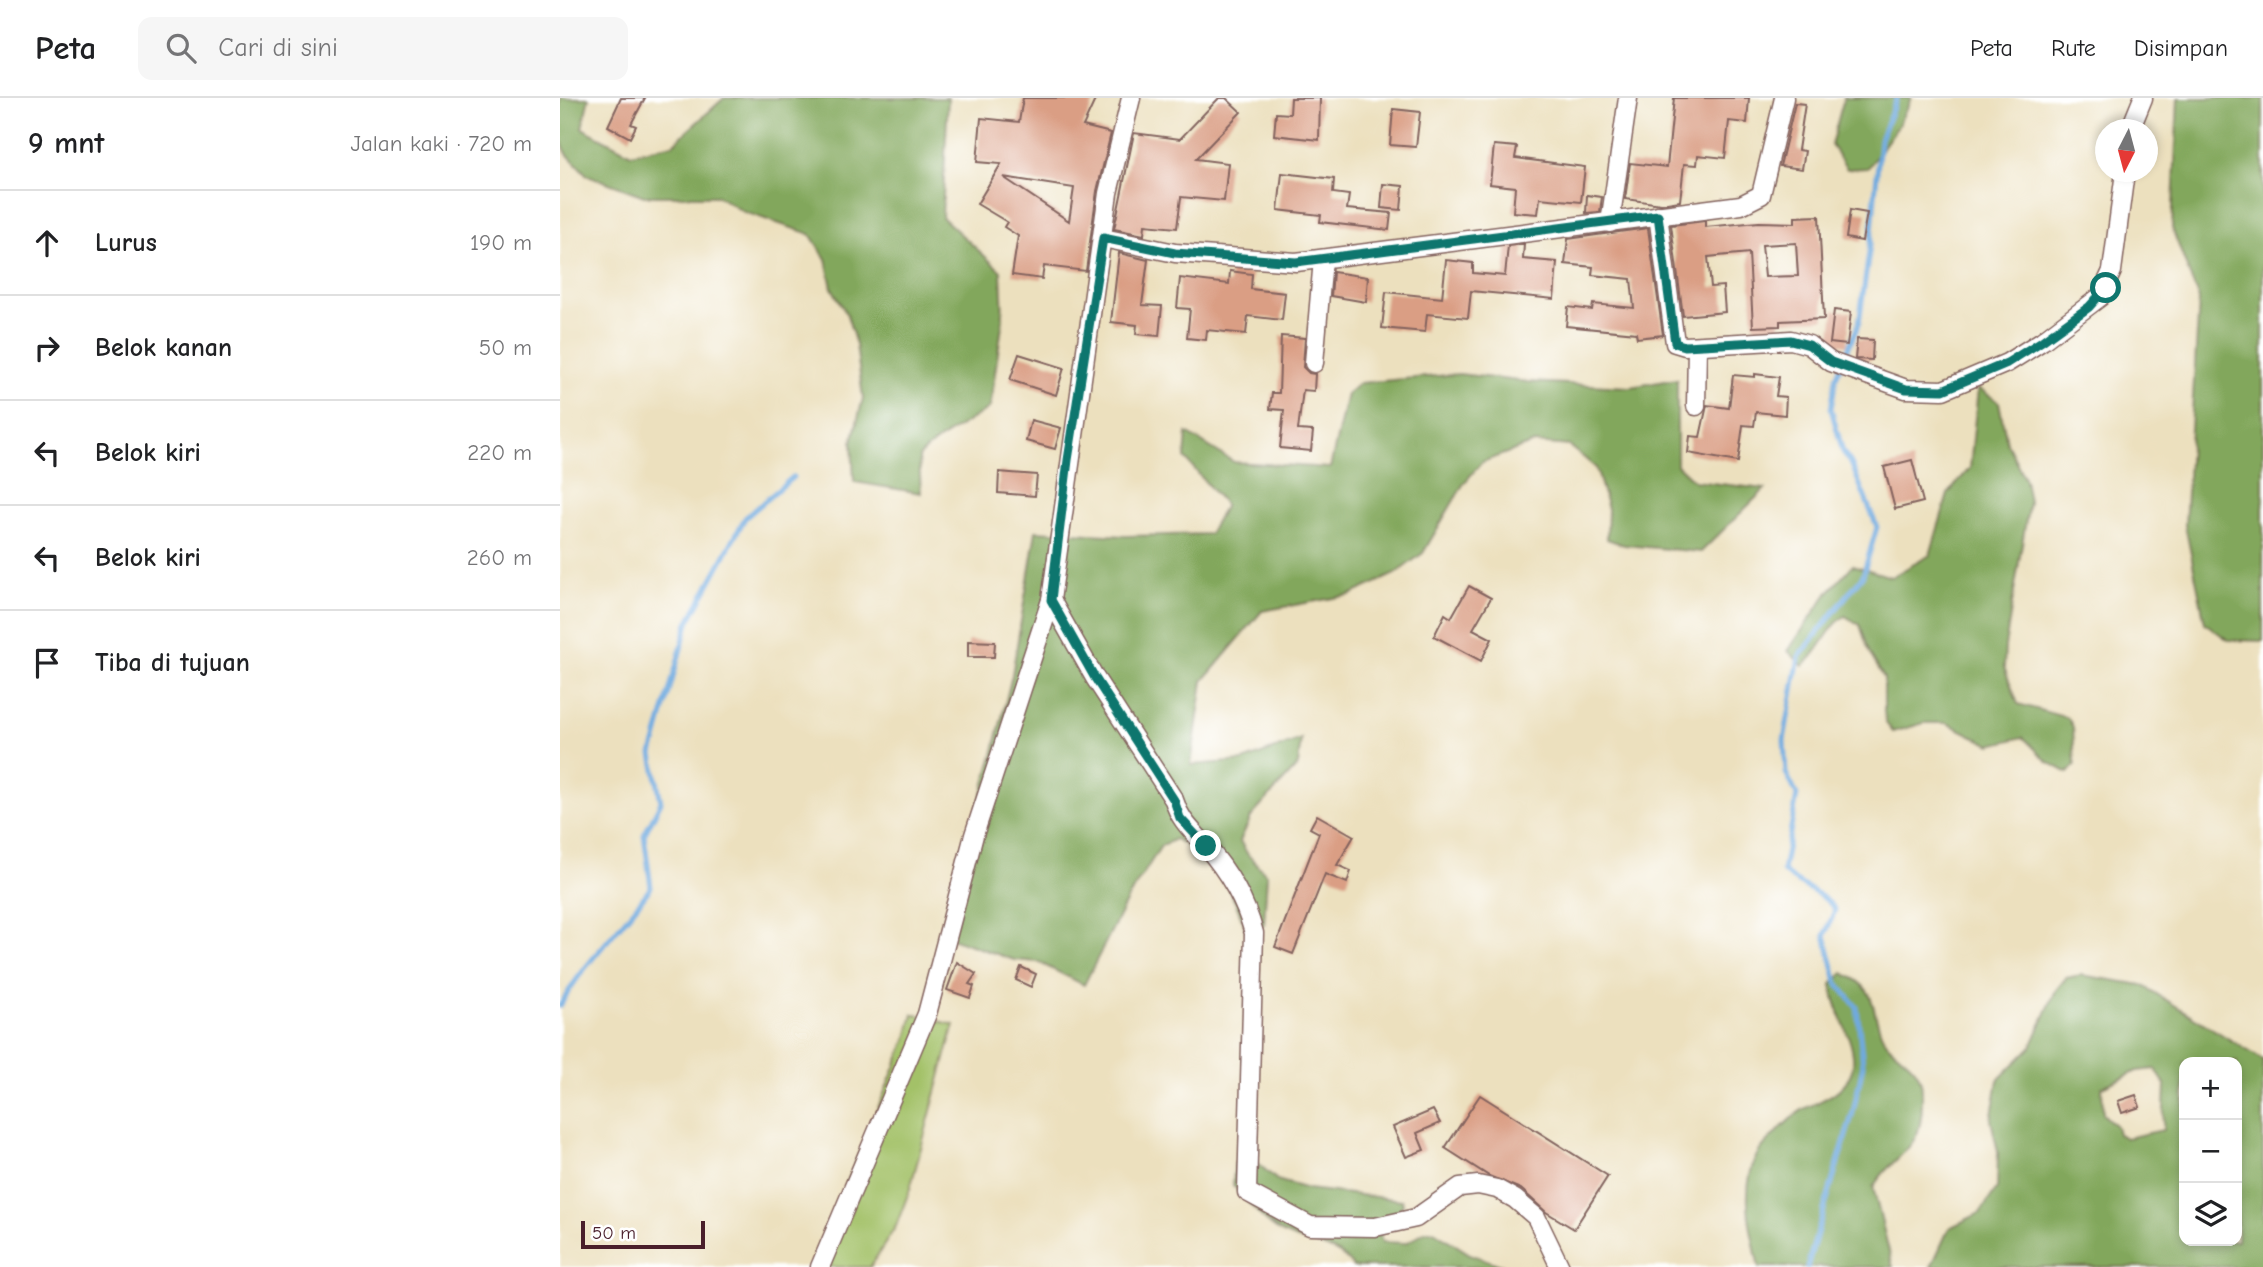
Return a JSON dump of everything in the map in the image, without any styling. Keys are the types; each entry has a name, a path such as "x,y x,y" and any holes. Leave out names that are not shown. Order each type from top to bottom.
{"street":[{"path":"820,1267 927,1014 974,835 1051,600 1068,460 1108,193 1131,98"},
{"path":"1610,223 1628,98"},
{"path":"1103,238 1175,253 1296,262 1741,205 1761,195 1784,98"},
{"path":"2134,119 2143,98"},
{"path":"1658,215 1673,337 1679,345 1783,339 1809,345 1831,362 1906,389 1943,390 2007,363 2089,307 2106,288 2112,271 2124,182"},
{"path":"1314,363 1323,259"},
{"path":"1696,405 1698,346"},
{"path":"1051,600 1095,678 1174,800 1180,818 1206,846 1245,902 1254,933 1247,1192 1310,1226 1375,1227 1416,1218 1460,1187 1478,1185 1497,1189 1515,1199 1536,1217 1560,1267"}],"green space":[{"path":"560,98 589,98 582,128 631,154 673,144 724,98 948,98 942,217 1001,271 1003,319 990,407 944,436 919,457 921,493 854,482 852,442 863,398 856,345 847,315 832,288 826,259 810,234 744,212 717,196 644,196 587,175 567,154 560,139"},
{"path":"1844,98 1911,98 1898,126 1868,168 1847,169 1831,145"},
{"path":"2178,98 2263,98 2263,641 2228,640 2205,623 2185,525 2199,300 2172,228"},
{"path":"1459,374 1528,382 1630,387 1677,379 1677,465 1694,481 1765,489 1701,552 1624,545 1607,539 1608,509 1596,468 1570,446 1534,443 1482,462 1464,483 1423,553 1395,574 1350,595 1262,611 1203,681 1191,765 1243,761 1301,739 1298,765 1251,817 1240,841 1248,855 1267,875 1264,924 1248,938 1238,908 1223,880 1202,857 1175,839 1161,846 1128,898 1084,985 1038,962 1014,960 942,935 993,755 1012,675 1036,531 1126,536 1209,534 1225,505 1185,458 1187,433 1234,462 1330,468 1347,394 1360,383"},
{"path":"1978,388 1999,402 2007,443 2025,480 2029,502 2005,646 2004,667 2018,704 2068,718 2073,727 2075,765 2068,773 2048,762 2023,737 1991,745 1947,723 1924,723 1893,732 1886,723 1884,712 1884,678 1870,654 1860,625 1845,616 1833,627 1803,666 1788,651 1826,595 1853,565 1891,577 1930,555 1948,494 1970,468"},
{"path":"1843,973 1862,984 1867,991 1884,1039 1913,1067 1921,1083 1921,1120 1918,1132 1913,1142 1873,1187 1893,1267 1759,1267 1750,1226 1748,1198 1751,1170 1756,1157 1765,1144 1793,1117 1842,1087 1853,1065 1850,1042 1832,984"},
{"path":"2081,975 2142,985 2263,1060 2263,1267 1931,1267 1949,1228 1980,1213 1997,1188 1998,1152 1991,1120 1998,1080 2031,1047 2056,990 2066,978","holes":["2155,1069 2165,1084 2163,1130 2126,1138 2118,1134 2116,1126 2103,1114 2102,1087 2137,1071"]},
{"path":"913,1014 954,1025 910,1189 896,1226 870,1267 812,1267 907,1038"},
{"path":"1255,1161 1277,1180 1308,1189 1402,1200 1403,1205 1379,1230 1382,1242 1406,1243 1426,1231 1434,1231 1470,1254 1506,1267 1353,1267 1347,1259 1331,1250 1277,1230 1257,1212 1233,1185 1235,1162"}],"building":[{"path":"621,98 645,98 631,124 636,126 630,138 608,126"},
{"path":"1023,98 1096,98 1083,126 1111,133 1097,191 1086,271 1044,266 1042,279 1012,275 1018,236 1004,227 1007,222 977,204 1001,164 977,162 981,118 1019,122","holes":["1003,177 1074,188 1069,221"]},
{"path":"1219,98 1226,98 1241,112 1196,159 1228,163 1224,201 1181,197 1177,228 1145,225 1144,235 1114,229 1134,133 1180,139"},
{"path":"1291,98 1320,98 1319,140 1274,135 1276,113 1290,114"},
{"path":"1674,98 1749,98 1747,123 1729,121 1725,158 1698,155 1697,165 1684,164 1680,201 1661,204 1625,199 1630,163 1667,167"},
{"path":"1795,103 1805,104 1798,150 1805,151 1802,169 1780,166"},
{"path":"1393,109 1420,112 1416,147 1390,145"},
{"path":"1494,145 1517,147 1515,158 1585,167 1581,202 1540,198 1538,214 1513,212 1515,187 1490,184"},
{"path":"1282,173 1334,179 1333,193 1349,195 1347,209 1391,213 1389,230 1320,222 1321,215 1278,210"},
{"path":"1383,184 1403,186 1401,210 1381,208"},
{"path":"1587,195 1602,197 1600,212 1586,213"},
{"path":"1850,210 1867,213 1862,241 1846,238"},
{"path":"1819,216 1824,319 1780,321 1780,326 1753,327 1749,253 1708,257 1711,287 1723,286 1725,312 1683,316 1671,225 1705,221 1705,227 1759,222 1795,223 1795,217","holes":["1796,243 1798,276 1765,277 1762,245"]},
{"path":"1648,228 1663,335 1637,338 1636,333 1566,326 1568,307 1592,310 1593,304 1634,308 1631,279 1592,275 1593,267 1565,264 1568,239"},
{"path":"1524,244 1523,259 1557,262 1554,299 1471,291 1468,318 1427,314 1425,332 1382,328 1386,292 1442,298 1446,260 1473,263 1473,273 1505,276 1508,246"},
{"path":"1119,253 1148,260 1142,305 1162,306 1159,336 1136,334 1137,325 1111,322"},
{"path":"1230,271 1252,274 1251,289 1285,293 1282,320 1248,316 1246,334 1207,330 1206,340 1187,338 1190,309 1177,308 1180,278 1229,284"},
{"path":"1333,272 1368,277 1366,302 1331,296"},
{"path":"1834,310 1851,312 1847,345 1830,343"},
{"path":"1281,336 1305,338 1303,367 1309,373 1315,374 1314,391 1303,390 1298,430 1313,431 1311,451 1280,448 1284,410 1270,409 1272,393 1279,393"},
{"path":"1857,339 1873,340 1872,360 1855,359"},
{"path":"1019,354 1064,368 1056,395 1010,380"},
{"path":"1755,374 1779,377 1776,396 1786,397 1785,415 1756,412 1754,426 1743,425 1738,462 1688,453 1690,436 1700,437 1707,405 1729,408 1733,375 1755,377"},
{"path":"1031,420 1061,428 1055,449 1026,441"},
{"path":"1912,460 1923,502 1895,509 1884,467"},
{"path":"999,472 1037,475 1035,496 998,493"},
{"path":"1469,586 1491,598 1473,629 1492,639 1481,661 1434,636 1445,614 1451,618"},
{"path":"968,641 995,642 994,657 968,657"},
{"path":"1317,815 1354,836 1337,865 1351,871 1347,883 1325,874 1293,954 1275,947 1319,833 1310,828"},
{"path":"957,962 976,974 969,984 974,986 970,998 947,990"},
{"path":"1021,967 1036,974 1031,987 1016,980"},
{"path":"1480,1095 1608,1176 1574,1229 1546,1212 1521,1189 1489,1176 1445,1148"},
{"path":"2136,1095 2140,1107 2122,1113 2118,1101"},
{"path":"1433,1110 1440,1123 1417,1133 1424,1150 1406,1157 1393,1127"}],"waterway":[{"path":"1807,1267 1853,1112 1863,1065 1857,1007 1837,983 1825,935 1835,910 1825,899 1783,871 1797,795 1786,773 1784,740 1799,657 1863,575 1877,527 1851,463 1843,452 1831,409 1836,377 1859,323 1872,231 1880,139 1897,98"},
{"path":"560,1006 591,960 651,887 644,835 661,802 652,754 688,623 745,518 793,477"}],"route":[{"path":"1206,846 1180,818 1174,800 1095,678 1051,600 1068,460 1103,238 1175,253 1296,262 1658,215 1675,343 1685,346 1791,340 1809,345 1831,362 1906,389 1943,390 2007,363 2089,307 2106,288"}]}
